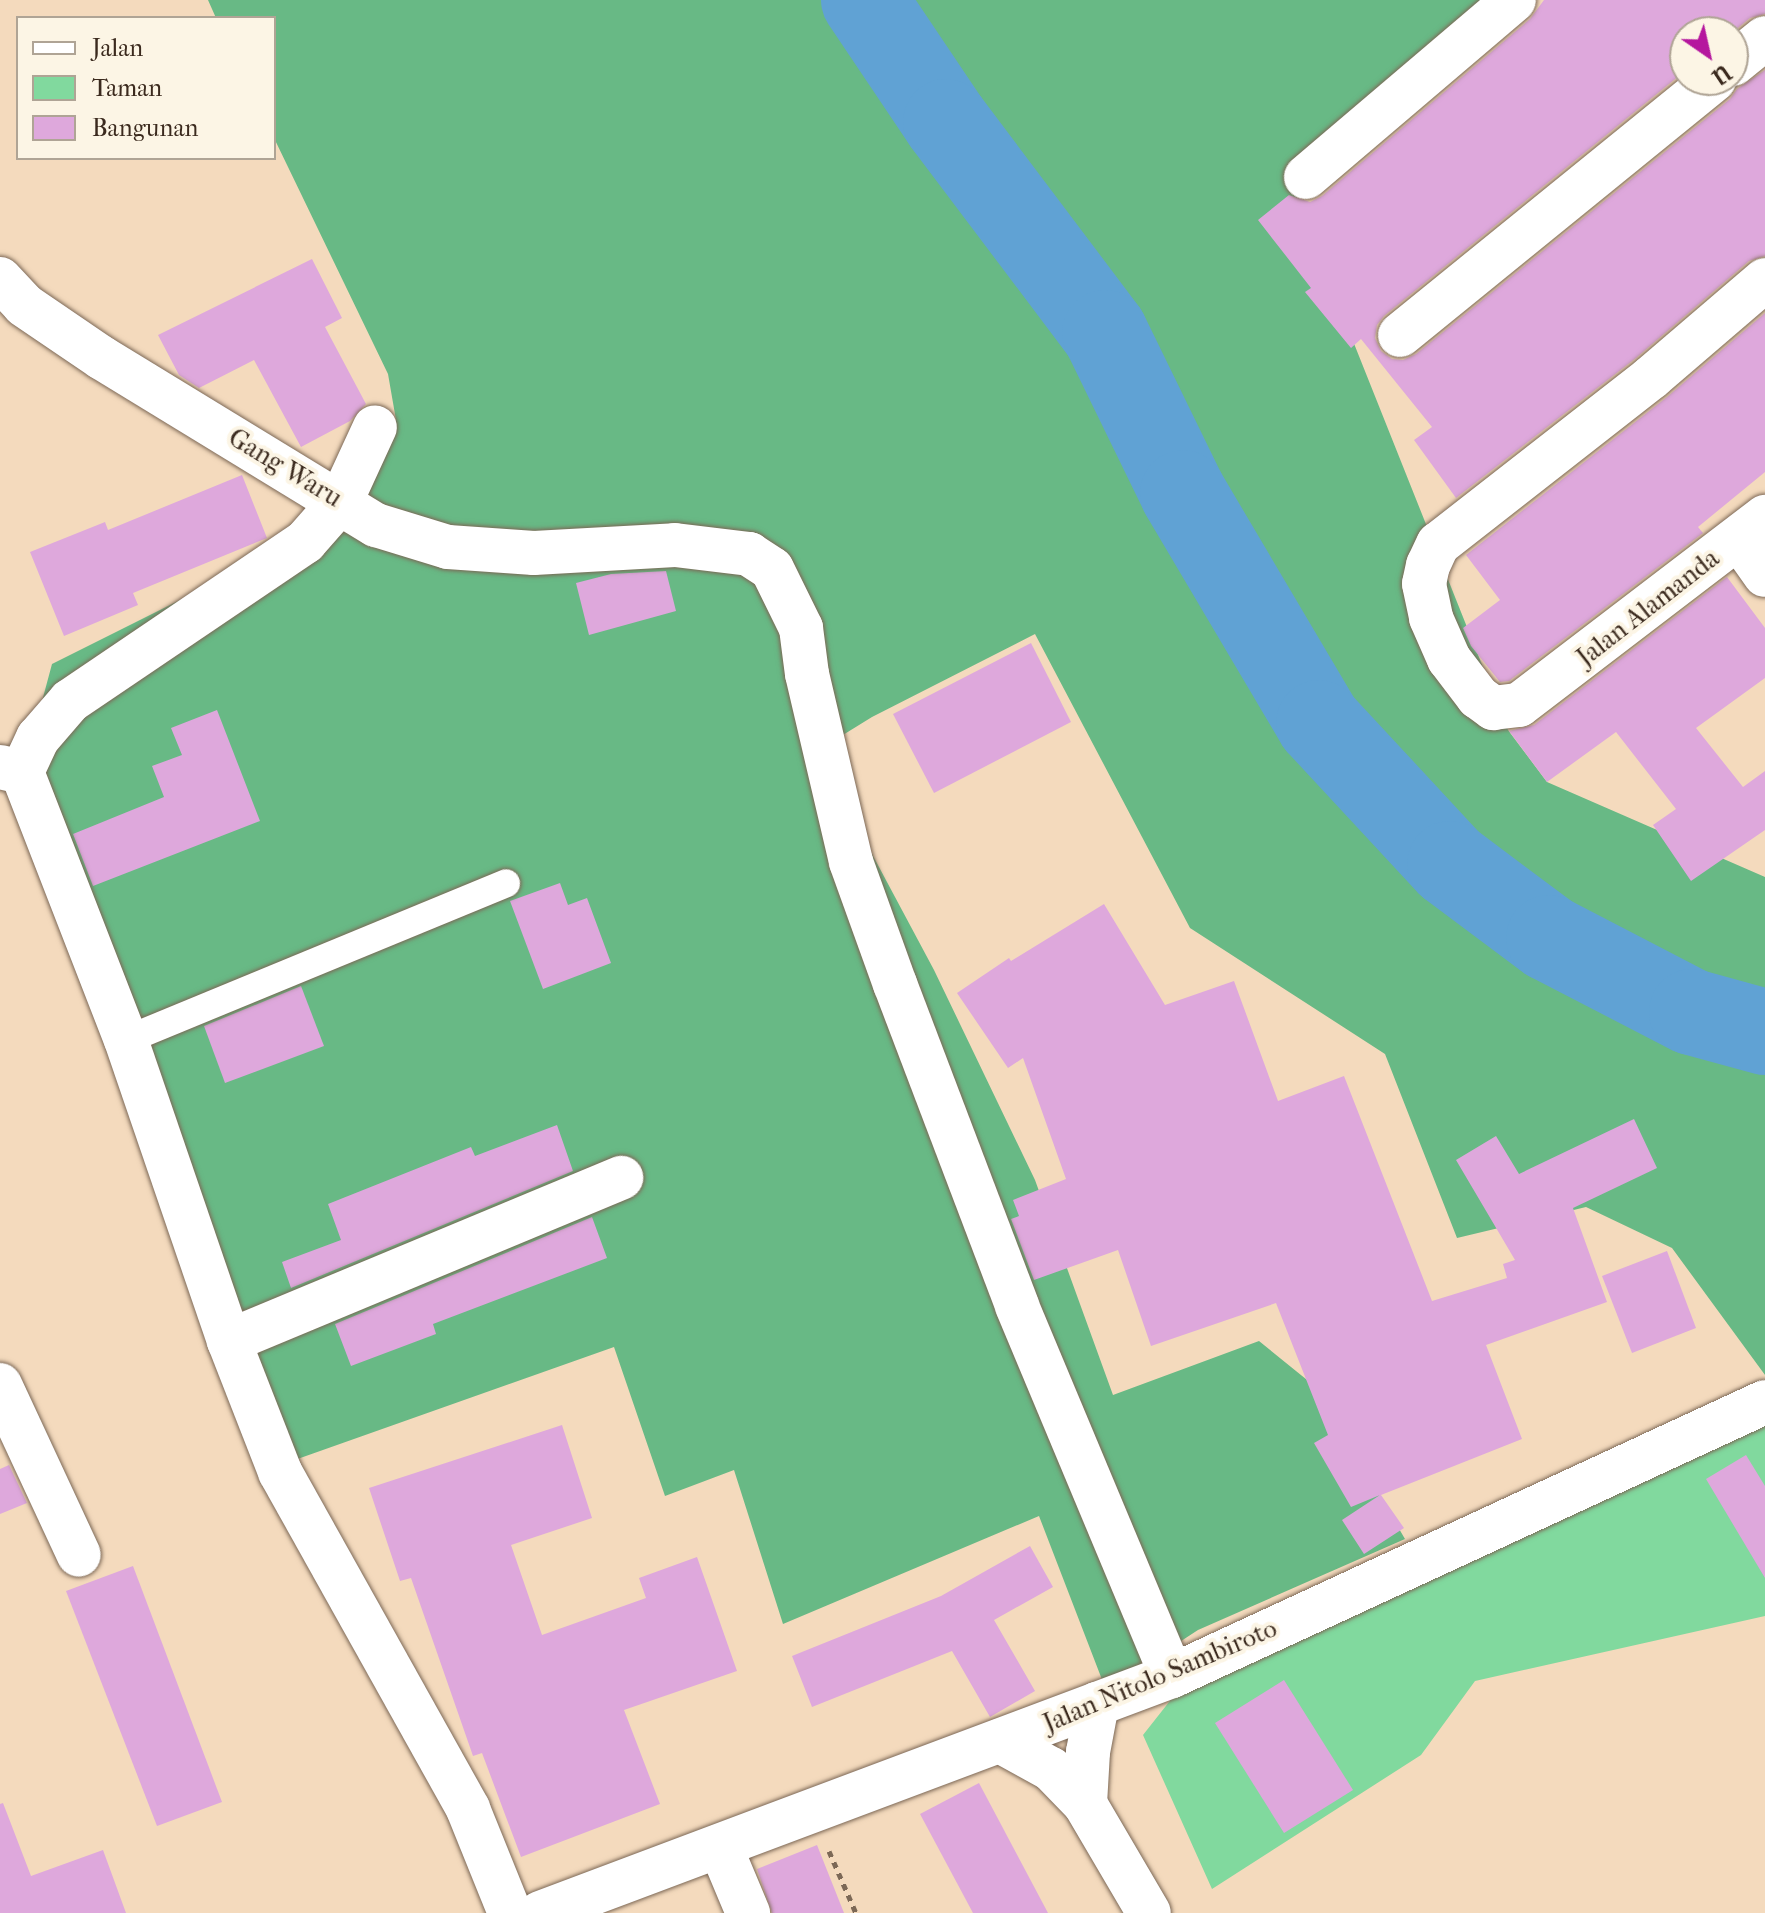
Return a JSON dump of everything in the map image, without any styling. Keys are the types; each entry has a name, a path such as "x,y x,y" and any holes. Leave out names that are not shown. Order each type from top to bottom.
{"street":[{"path":"1306,177 1514,0"},
{"path":"1749,51 1765,38"},
{"path":"1400,335 1694,96"},
{"name":"Gang Waru","path":"0,279 24,305 102,358 376,525 448,547 534,553 675,545 749,554 772,569 785,589 801,628 807,674 856,876 1012,1292 1172,1676"},
{"name":"Jalan Alamanda","path":"1752,528 1530,698 1504,710 1493,708 1478,697 1449,659 1431,618 1424,584 1428,565 1438,544 1652,377 1765,280"},
{"path":"375,427 341,501 305,542 70,701 11,769 126,1040 229,1341 280,1472 468,1809 510,1913"},
{"path":"1752,528 1765,575"},
{"path":"229,1341 621,1178"},
{"path":"0,1385 79,1555"},
{"name":"Jalan Nitolo Sambiroto","path":"540,1913 1172,1676 1765,1402"},
{"path":"1085,1804 1088,1752 1097,1704"},
{"path":"1000,1741 1051,1769 1085,1804 1149,1913"},
{"path":"720,1846 748,1913"}],"lane":[{"path":"126,1040 506,883"}],"path":[{"path":"812,1811 856,1913"}],"green space":[{"path":"208,0 1511,0 1296,198 1508,730 1547,782 1765,877 1765,1375 1672,1248 1586,1207 1457,1238 1385,1054 1190,928 1035,634 872,717 817,751 934,970 1035,1180 1113,1395 1259,1341 1317,1388 1405,1539 1198,1630 1106,1690 1039,1516 783,1624 734,1470 665,1496 614,1347 289,1462 23,772 52,664 336,522 396,420 388,374 276,142 276,16 215,16"},
{"path":"1765,1419 1765,1616 1475,1681 1421,1755 1212,1889 1143,1735 1184,1683"}],"building":[{"path":"1544,0 1765,0 1765,14 1749,19 1749,16 1669,16 1669,84 1384,316 1377,325 1375,338 1381,351 1392,359 1403,360 1416,354 1732,96 1749,96 1749,81 1765,70 1765,256 1749,261 1636,358 1456,498 1414,440 1432,427 1361,339 1351,348 1305,292 1311,288 1258,220 1289,195 1310,202 1322,196 1530,19"},
{"path":"312,259 342,318 325,327 366,404 350,421 301,447 254,360 199,388 179,375 158,335"},
{"path":"1765,313 1765,472 1698,527 1703,533 1509,681 1500,682 1471,646 1463,628 1500,600 1466,555 1667,397"},
{"path":"242,475 267,538 133,593 138,605 64,636 30,552 105,522 108,530"},
{"path":"666,571 676,611 589,635 576,583 611,574"},
{"path":"1727,577 1765,628 1765,678 1696,728 1743,787 1765,771 1765,830 1691,881 1653,825 1676,809 1616,732 1547,782 1509,731 1534,725"},
{"path":"1031,643 1071,722 934,793 893,714"},
{"path":"217,710 260,821 93,886 73,834 164,797 152,766 182,755 171,728"},
{"path":"560,883 568,905 587,898 611,963 543,989 510,901"},
{"path":"1104,904 1165,1005 1234,981 1278,1101 1344,1076 1432,1301 1507,1278 1503,1264 1515,1260 1456,1160 1496,1136 1519,1174 1634,1119 1657,1168 1573,1208 1607,1302 1486,1345 1522,1439 1381,1495 1404,1528 1364,1554 1342,1520 1380,1495 1351,1507 1314,1443 1328,1435 1276,1303 1151,1346 1118,1250 1034,1280 1011,1219 1019,1216 1013,1200 1066,1179 1023,1058 1008,1068 957,993 1009,958 1011,961"},
{"path":"301,986 324,1046 225,1083 204,1026"},
{"path":"557,1125 573,1171 291,1288 282,1262 341,1240 328,1204 471,1147 475,1156"},
{"path":"592,1217 607,1258 433,1324 436,1334 351,1366 335,1324"},
{"path":"1667,1251 1696,1328 1632,1353 1602,1276"},
{"path":"562,1425 592,1518 511,1545 542,1635 646,1598 639,1578 697,1557 737,1671 624,1710 660,1804 521,1857 482,1753 473,1756 411,1578 400,1581 369,1488"},
{"path":"1746,1455 1765,1486 1765,1578 1706,1479"},
{"path":"9,1465 27,1503 0,1514 0,1469"},
{"path":"1030,1546 1053,1587 994,1620 1035,1691 990,1717 952,1651 812,1707 792,1656 941,1596"},
{"path":"133,1566 222,1802 157,1826 66,1591"},
{"path":"1284,1680 1353,1790 1284,1833 1215,1723"},
{"path":"979,1783 1048,1913 973,1913 920,1814"},
{"path":"3,1803 31,1876 103,1850 126,1913 0,1913 0,1804"},
{"path":"817,1845 844,1913 772,1913 757,1869"}],"waterway":[{"path":"864,0 946,122 1105,333 1183,493 1319,723 1450,864 1549,938 1692,1012 1765,1032"}]}
